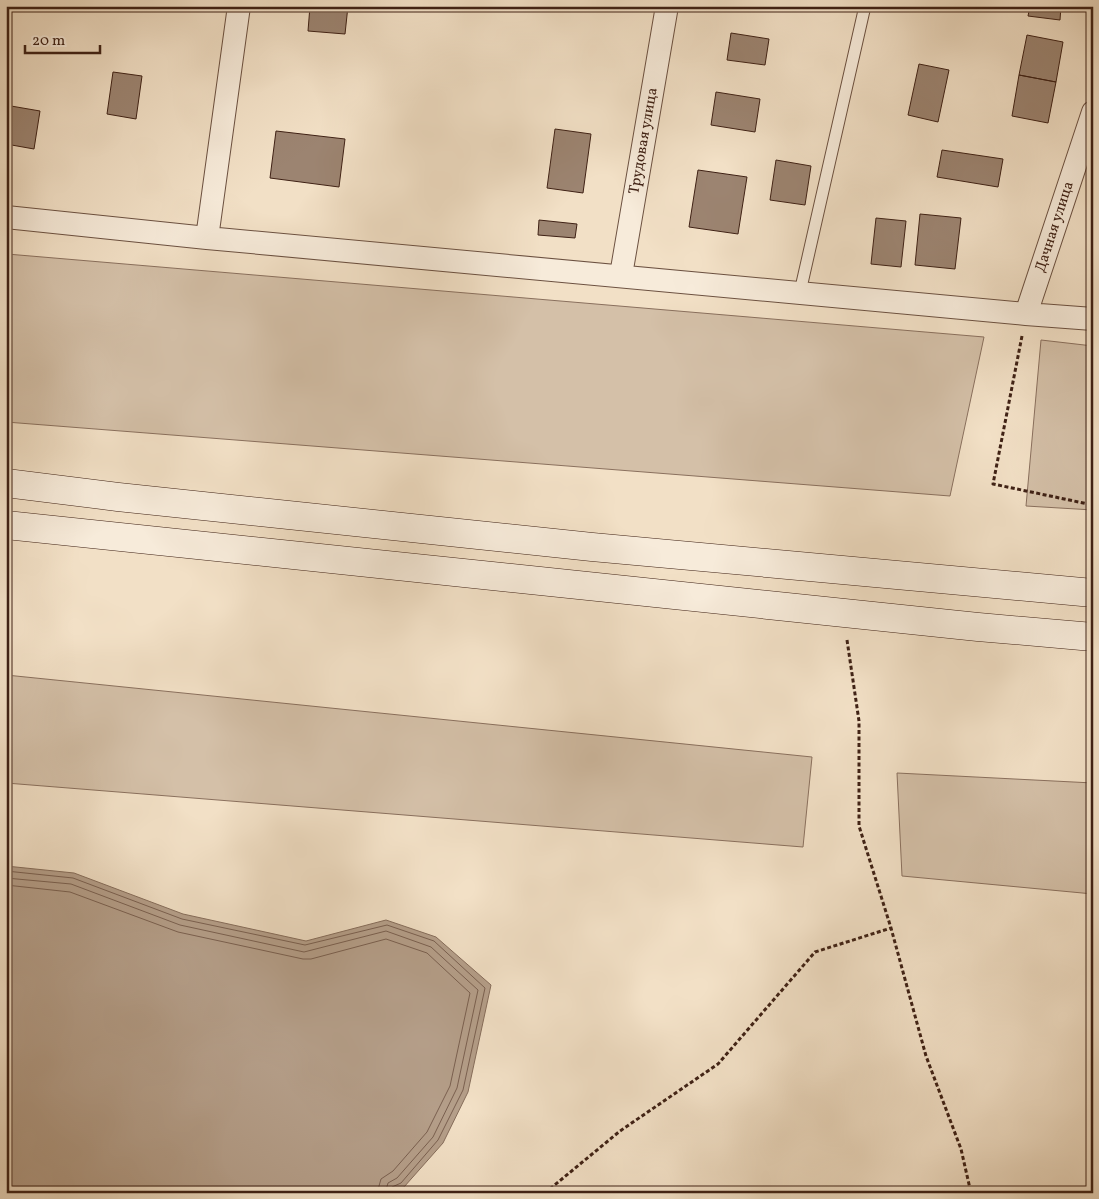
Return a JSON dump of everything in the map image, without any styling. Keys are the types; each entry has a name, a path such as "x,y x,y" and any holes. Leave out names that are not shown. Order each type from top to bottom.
{"main road":[{"path":"6,483 118,497 592,547 1093,593"},
{"path":"6,525 978,627 1093,637"}],"street":[{"path":"207,238 239,6"},
{"name":"Трудовая улица","path":"621,275 667,6"},
{"name":"Дачная улица","path":"1026,314 1093,112"},
{"path":"6,217 207,238 1093,319"}],"lane":[{"path":"800,292 865,6"}],"path":[{"path":"1026,314 993,484 1093,505"},
{"path":"842,612 859,721 859,826 891,928 926,1056 961,1149 971,1193"},
{"path":"545,1193 620,1131 718,1064 815,952 891,928"}],"shaded area":[{"path":"7,254 984,337 950,496 6,422"},
{"path":"1041,340 1093,346 1093,510 1026,506"},
{"path":"6,675 812,757 803,847 6,783"},
{"path":"897,773 1093,783 1093,894 902,876"}],"water":[{"path":"6,866 74,873 183,914 306,941 386,920 436,937 491,985 468,1092 443,1143 404,1187 391,1193 6,1193"}],"building":[{"path":"310,6 348,6 345,34 308,31"},
{"path":"1030,6 1061,6 1060,20 1028,16"},
{"path":"731,33 769,39 765,65 727,60"},
{"path":"1027,35 1063,42 1056,82 1019,75"},
{"path":"919,64 949,70 938,122 908,115"},
{"path":"113,72 142,76 136,119 107,114"},
{"path":"1019,75 1056,82 1048,123 1012,116"},
{"path":"716,92 760,99 755,132 711,125"},
{"path":"11,106 40,111 34,149 6,144"},
{"path":"555,129 591,134 583,193 547,188"},
{"path":"276,131 345,139 339,187 270,178"},
{"path":"942,150 1003,159 998,187 937,177"},
{"path":"776,160 811,166 805,205 770,200"},
{"path":"698,170 747,177 738,234 689,227"},
{"path":"920,214 961,218 955,269 915,265"},
{"path":"876,218 906,221 901,267 871,264"},
{"path":"539,220 577,224 575,238 538,235"}]}
